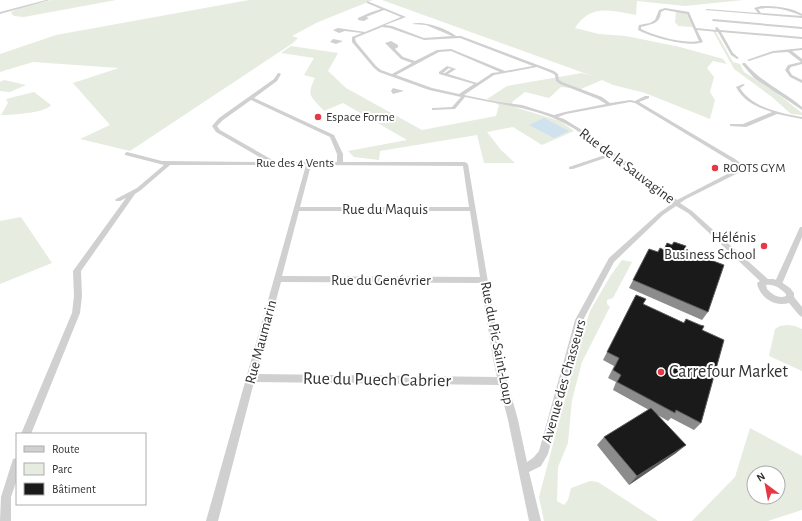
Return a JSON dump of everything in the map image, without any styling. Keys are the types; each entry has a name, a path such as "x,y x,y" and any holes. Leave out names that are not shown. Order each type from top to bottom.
{"street":[{"path":"0,13 49,0"},
{"path":"344,41 354,39 364,32 404,17 368,2"},
{"path":"760,14 756,8 763,7 792,11 802,16"},
{"path":"802,16 760,14 706,8 732,54 743,59 751,73 802,109"},
{"path":"362,17 383,9"},
{"path":"700,43 692,43 646,33 640,30 639,27 655,22 659,19 660,10 688,13 702,42 700,43 704,50"},
{"path":"712,20 802,28"},
{"path":"420,23 454,36"},
{"path":"383,26 391,27 424,39 454,36 460,37 555,73 558,76 557,80 563,84 600,98 610,105"},
{"path":"695,29 802,38"},
{"path":"344,30 364,32"},
{"name":"Rue de la Sauvagine","path":"354,39 375,68 431,89 522,106 554,117 576,128 700,220 766,282"},
{"path":"393,48 402,58 416,63"},
{"path":"743,59 772,52 802,49"},
{"path":"393,75 438,51 448,50 505,72"},
{"path":"788,50 802,62"},
{"path":"802,62 791,65 787,70 791,76 802,82"},
{"path":"434,109 453,108 462,96 490,76 539,66"},
{"path":"274,162 218,131 214,126 221,119 276,80 279,74"},
{"path":"446,74 477,84"},
{"path":"406,89 416,84"},
{"path":"743,85 738,87 745,97 758,105 777,112 802,118"},
{"path":"554,117 565,113 636,102 647,97"},
{"path":"251,98 332,136 340,154 340,162"},
{"name":"Avenue des Chasseurs","path":"523,470 537,462 543,454 578,322 611,260 661,214 688,196 740,170 739,166 733,160 636,102"},
{"path":"732,125 744,126 777,112"},
{"name":"Rue des 4 Vents","path":"127,154 162,163 340,162 464,164"},
{"path":"571,168 612,154"},
{"path":"26,433 76,313 78,296 77,271 132,194 169,163"},
{"name":"Rue Maumarin","path":"212,521 309,163"},
{"name":"Rue du Pic Saint-Loup","path":"464,164 497,359 513,420 535,521"},
{"path":"118,200 132,194"},
{"name":"Rue du Maquis","path":"297,209 472,209"},
{"path":"778,284 802,229"},
{"name":"Rue du Genévrier","path":"278,279 484,280"},
{"path":"790,298 786,301 769,297 763,291 761,284 766,282 778,284 790,293 790,298 802,313"},
{"path":"779,300 802,319"},
{"name":"Rue du Puech Cabrier","path":"251,378 502,381"},
{"path":"5,521 6,497 16,466"}],"green space":[{"path":"52,0 116,0 24,17 14,16 11,12 22,7"},
{"path":"249,0 373,0 316,23 292,36 298,38 293,43 130,151 80,139 110,125 73,83 119,68 33,62 0,72 0,54 56,35"},
{"path":"382,0 743,0 685,6 637,1 636,15 610,11 595,12 581,20 575,28 599,34 626,36 680,47 723,59 727,64 713,61 707,68 714,77 710,92 715,100 710,119 645,93 613,85 602,80 581,89 561,87 549,98 525,92 512,102 514,107 560,121 574,131 542,145 513,127 487,132 501,150 515,163 484,163 477,135 380,151 379,160 354,157 348,151 407,140 343,103 324,111 313,99 310,93 315,78 304,75 314,58 281,53 291,46 338,53 328,71 346,88 422,130 496,116 499,105 487,99 507,86 582,73 595,77"},
{"path":"676,11 686,13 693,27 678,26 675,23"},
{"path":"713,31 716,32 733,62 740,64 744,72 774,91 802,113 802,115 791,114 772,97 734,69"},
{"path":"4,80 26,85 10,92 0,91 0,82"},
{"path":"34,92 51,105 43,110 24,114 1,115 8,103 6,99"},
{"path":"21,217 52,263 0,284 0,221"},
{"path":"622,260 632,262 613,298 607,300 607,304 610,307 582,362 572,400 568,443 558,467 557,501 564,505 568,500 571,488 590,481 598,482 658,521 544,521 539,497 576,357 590,311 611,275"},
{"path":"787,325 802,329 802,371 769,356 775,329 780,326"},
{"path":"750,428 802,456 802,510 768,521 692,521 735,477"}],"water":[{"path":"544,118 569,131 554,138 529,125"}],"building":[{"path":"674,242 686,246 684,250 724,265 708,312 633,280 649,249 658,252 660,248 664,250 667,243 672,245"},
{"name":"Carrefour Market","path":"636,295 646,299 643,304 684,323 686,319 704,326 702,330 724,340 701,423 676,410 675,413 617,382 621,375 613,370 619,358 607,352"},
{"path":"651,408 686,445 637,476 604,437"}],"place":[{"name":"Espace Forme","path":"318,117"},
{"name":"ROOTS GYM","path":"715,168"},
{"name":"Hélénis Business School","path":"764,246"},
{"name":"Carrefour Market","path":"661,372"}]}
